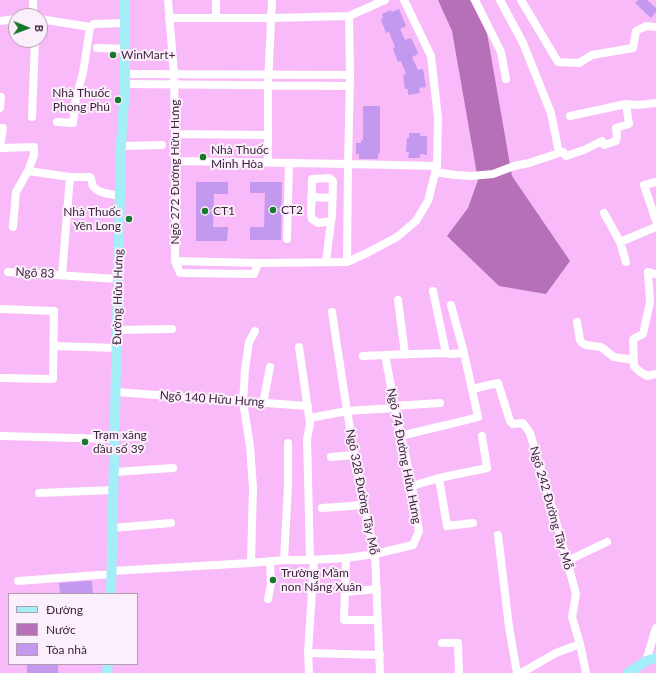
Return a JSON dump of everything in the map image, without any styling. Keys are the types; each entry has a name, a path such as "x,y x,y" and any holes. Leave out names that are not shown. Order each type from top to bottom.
{"main road":[{"name":"Đường Hữu Hưng","path":"111,593 115,472 121,146 126,49 125,0"},
{"path":"628,673 651,660"}],"street":[{"name":"Ngõ 272 Đường Hữu Hưng","path":"168,0 174,74 176,161 175,261"},
{"path":"216,0 216,18"},
{"path":"268,162 268,75 272,0"},
{"path":"169,18 349,16 385,0"},
{"path":"258,263 254,274 226,275 180,273 175,261 226,263 347,262 368,253 397,237 416,221 428,201 436,169 438,118 431,56 404,0"},
{"path":"475,0 501,52 506,79"},
{"path":"500,0 523,43 551,113 559,153"},
{"path":"521,0 558,62 579,63 592,55 633,48 636,31 646,26 656,27"},
{"path":"347,262 350,86 349,16"},
{"path":"48,20 90,27 94,24 125,23"},
{"path":"57,122 73,123 76,98 83,73 90,27"},
{"path":"32,117 35,48"},
{"path":"97,48 126,49"},
{"path":"125,79 174,74 350,76"},
{"name":"Ngõ 272 Đường Hữu Hưng","path":"125,79 174,84"},
{"path":"174,84 350,86"},
{"path":"0,108 1,97"},
{"path":"570,116 626,104 638,105 656,103"},
{"path":"176,161 348,164 436,169 455,175 471,176 492,174 563,152 566,156 584,150 602,141 604,145 616,141 616,128 629,124 626,104"},
{"path":"0,128 3,128 0,148 34,147 34,155 28,171 16,192 13,227"},
{"path":"175,134 268,135"},
{"path":"121,146 162,145"},
{"path":"287,240 288,163"},
{"path":"28,171 70,177 90,178 93,186 100,192 120,196"},
{"path":"62,275 70,177"},
{"path":"326,262 331,221 333,198 333,181 329,178 312,179 312,219 318,223 331,221"},
{"path":"656,182 644,185 656,221"},
{"path":"311,197 333,198"},
{"path":"604,213 620,242 626,262"},
{"path":"620,242 656,227"},
{"path":"226,263 226,275"},
{"name":"Ngõ 83","path":"8,272 118,279"},
{"path":"656,274 648,272 650,302 643,334 633,339 634,366 647,376 656,374"},
{"path":"433,291 446,353"},
{"path":"398,300 405,354"},
{"path":"402,436 421,430 450,425 478,417 464,353 451,305"},
{"path":"0,309 54,311 53,379 0,378"},
{"name":"Ngõ 328 Đường Tây Mỗ","path":"332,312 346,411 375,554 380,673"},
{"path":"577,322 582,343 601,347 614,357 634,360"},
{"path":"118,330 172,329"},
{"path":"251,563 253,488 250,446 243,402 245,369 249,342 255,331"},
{"path":"54,346 117,348"},
{"path":"299,347 310,418 307,439 312,560 308,653 309,673"},
{"path":"363,356 464,353"},
{"name":"Ngõ 74 Đường Hữu Hưng","path":"18,580 284,560 346,558 413,546 419,531 412,486 402,436 394,407 385,355"},
{"path":"263,403 270,367"},
{"name":"Ngõ 242 Đường Tây Mỗ","path":"472,389 498,383 510,421 513,424 523,423 530,433 576,594 572,617 580,644 586,673"},
{"name":"Ngõ 140 Hữu Hưng","path":"116,392 308,406"},
{"path":"310,418 346,411 440,403"},
{"path":"0,436 115,439"},
{"path":"412,486 439,478 487,468 482,436"},
{"path":"284,560 288,486 288,443"},
{"path":"331,457 354,455"},
{"path":"115,472 173,468"},
{"path":"439,478 447,526 474,523"},
{"path":"39,493 114,490"},
{"path":"322,508 364,504"},
{"path":"113,528 170,523"},
{"path":"498,535 509,627 517,673"},
{"path":"567,560 607,542"},
{"path":"346,558 344,620 378,620"},
{"path":"268,599 271,584 270,561"},
{"path":"345,592 377,590"},
{"path":"651,660 656,628"},
{"path":"442,643 458,642 459,673"},
{"path":"521,673 556,653 580,644"},
{"path":"308,653 380,655"}],"water":[{"path":"438,0 470,0 487,33 512,176 570,261 546,294 499,286 447,236 468,208 478,180 452,31"}],"building":[{"path":"638,0 647,0 656,8 656,12 651,18 635,3"},
{"path":"399,9 406,26 400,29 405,40 411,38 418,54 412,57 418,70 423,69 426,87 419,88 420,93 408,95 408,89 405,89 403,75 406,74 401,61 398,62 393,49 395,47 389,32 386,33 381,20 383,18 382,14 391,10 392,12"},
{"path":"363,106 380,106 380,153 378,154 378,159 359,159 359,154 356,154 356,143 361,143 361,140 363,140"},
{"path":"409,133 420,133 420,136 427,136 427,155 420,154 420,158 408,158 409,152 406,152"},
{"name":"CT1","path":"196,182 228,182 228,194 214,194 213,227 228,227 227,241 196,241"},
{"name":"CT2","path":"250,182 282,182 281,240 250,240 250,227 264,227 265,193 250,193"},
{"path":"92,581 93,593 60,593 59,583"},
{"path":"27,665 58,665 58,673 27,673"}],"place":[{"name":"WinMart+","path":"113,55"},
{"name":"Nhà Thuốc Phong Phú","path":"118,100"},
{"name":"Nhà Thuốc Minh Hòa","path":"203,157"},
{"name":"CT2","path":"273,210"},
{"name":"CT1","path":"205,211"},
{"name":"Nhà Thuốc Yên Long","path":"129,219"},
{"name":"Trạm xăng dầu số 39","path":"85,442"},
{"name":"Trường Mầm non Nắng Xuân","path":"273,580"}]}
